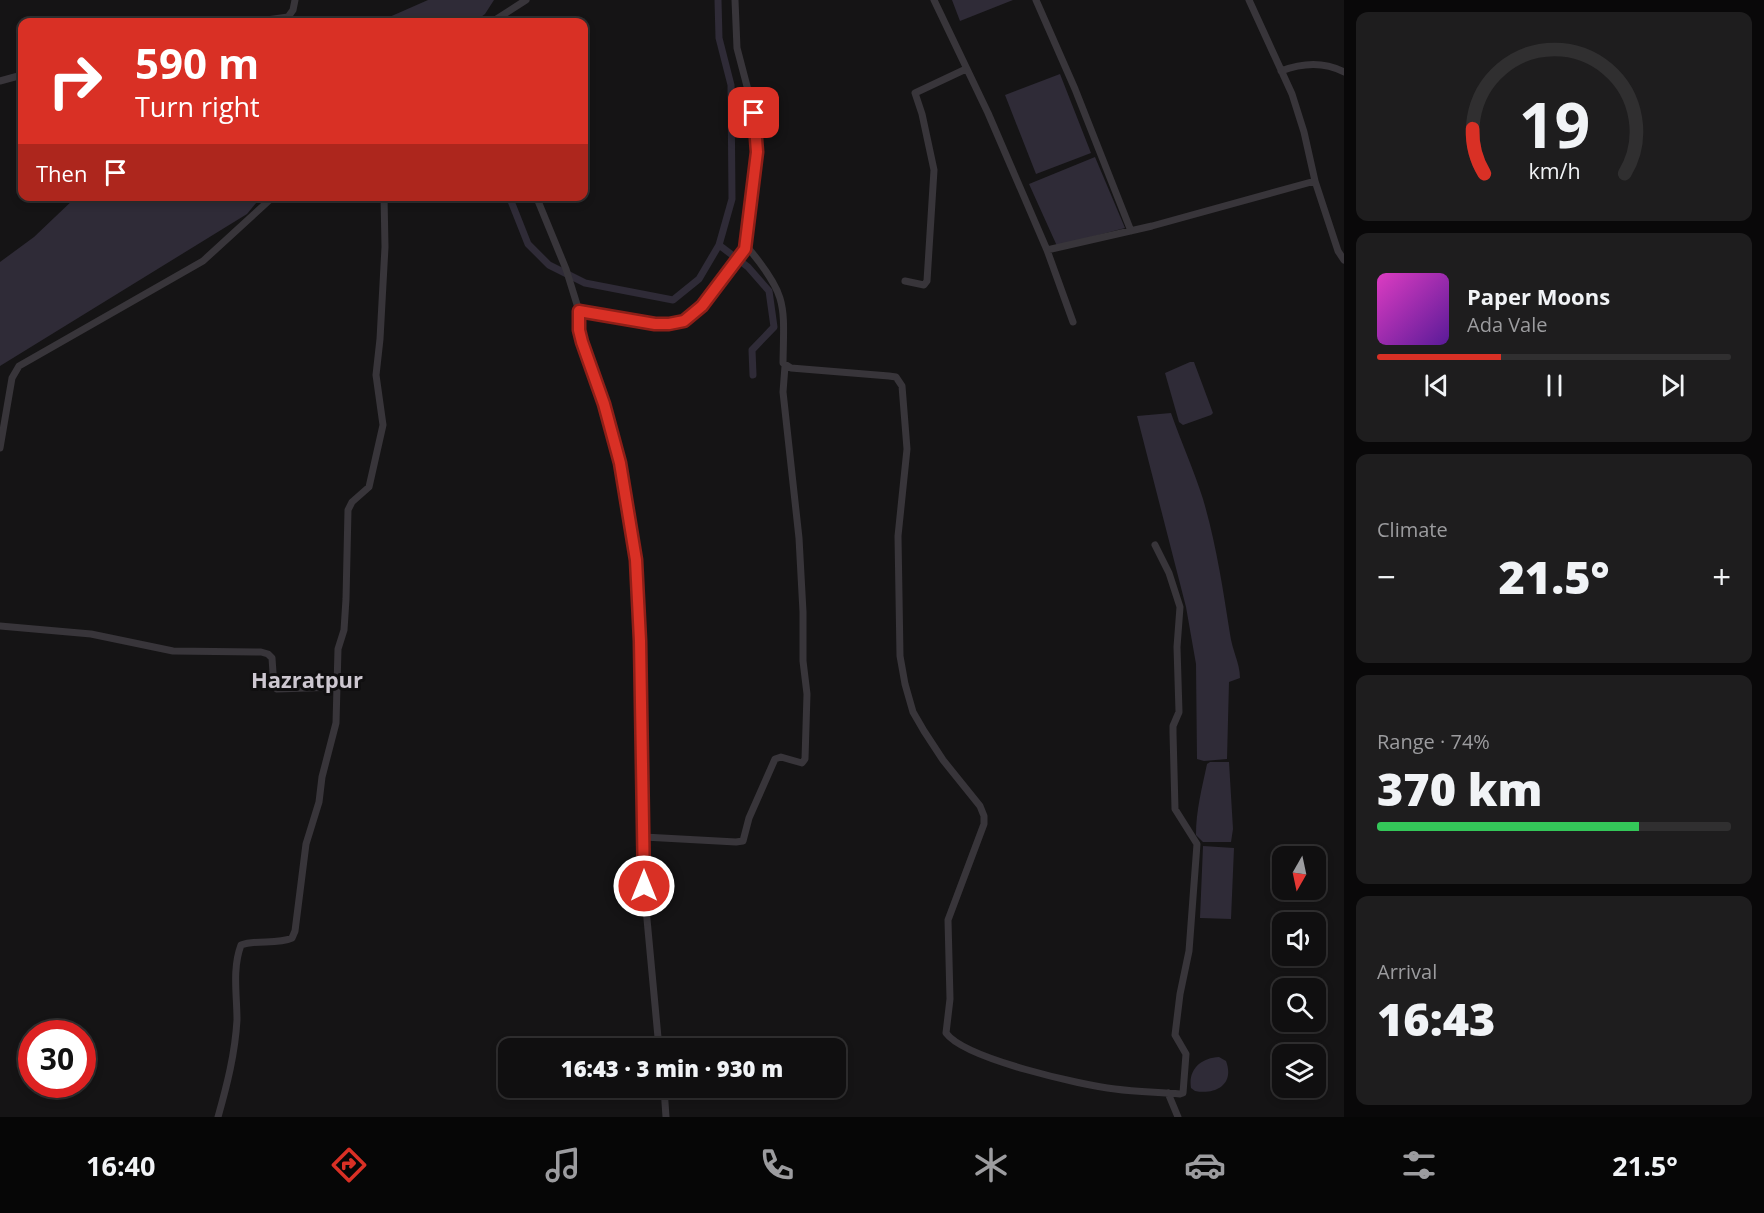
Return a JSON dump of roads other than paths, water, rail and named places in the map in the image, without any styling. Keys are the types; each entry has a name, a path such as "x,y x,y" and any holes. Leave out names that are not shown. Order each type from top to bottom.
{"street":[{"path":"281,18 288,17 293,10 295,0"},
{"path":"579,311 655,324 684,321 702,306 743,250 753,188 757,136 754,113 737,48 735,0"},
{"path":"934,0 988,113 1047,250 1073,322"},
{"path":"1036,0 1062,57 1131,231"},
{"path":"1249,0 1298,111 1315,181 1338,251 1344,260"},
{"path":"498,18 521,1"},
{"path":"1281,71 1296,65 1318,63 1334,66 1344,72"},
{"path":"905,281 924,285 927,281 934,179 927,134 915,93 966,69"},
{"path":"0,81 18,76"},
{"path":"1047,250 1131,231 1315,181"},
{"path":"0,448 12,378 19,366 203,261 269,201"},
{"path":"218,1117 232,1068 237,1020 238,954 241,945 249,942 286,941 292,938 295,932 306,844 319,802 322,777 336,723 338,649 345,620 348,510 352,502 369,487 383,425 376,375 385,247 384,201"},
{"path":"538,201 575,294 582,342 604,404 620,463 636,560 644,886 658,1038"},
{"path":"644,837 743,841 749,818 773,762 778,757 802,763 805,759 807,694 803,662 800,549 783,392 785,366 783,363 783,306 778,290 765,269 749,249 743,250"},
{"path":"785,366 797,369 890,376 896,378 902,386 907,449 898,517 900,656 905,684 914,712 943,760 970,792 984,816 984,824 948,920 950,999 946,1033 950,1038 973,1050 1039,1073 1116,1089 1182,1093 1186,1054 1175,1035 1180,994 1190,951 1197,844 1175,809 1173,726 1179,712 1177,646 1180,608 1169,573 1155,545"},
{"path":"0,626 91,634 173,651 261,652 272,658 272,683 277,689 338,687"},
{"path":"1168,1093 1178,1117"},
{"path":"665,1098 666,1117"}],"waterway":[{"path":"511,201 528,244 549,265 585,283 673,300 699,279 719,245 732,199 731,85 719,38 718,0"},
{"path":"719,245 748,267 769,291 774,327 752,350 753,375"}],"district":[{"name":"Hazratpur","path":"307,679"}]}
